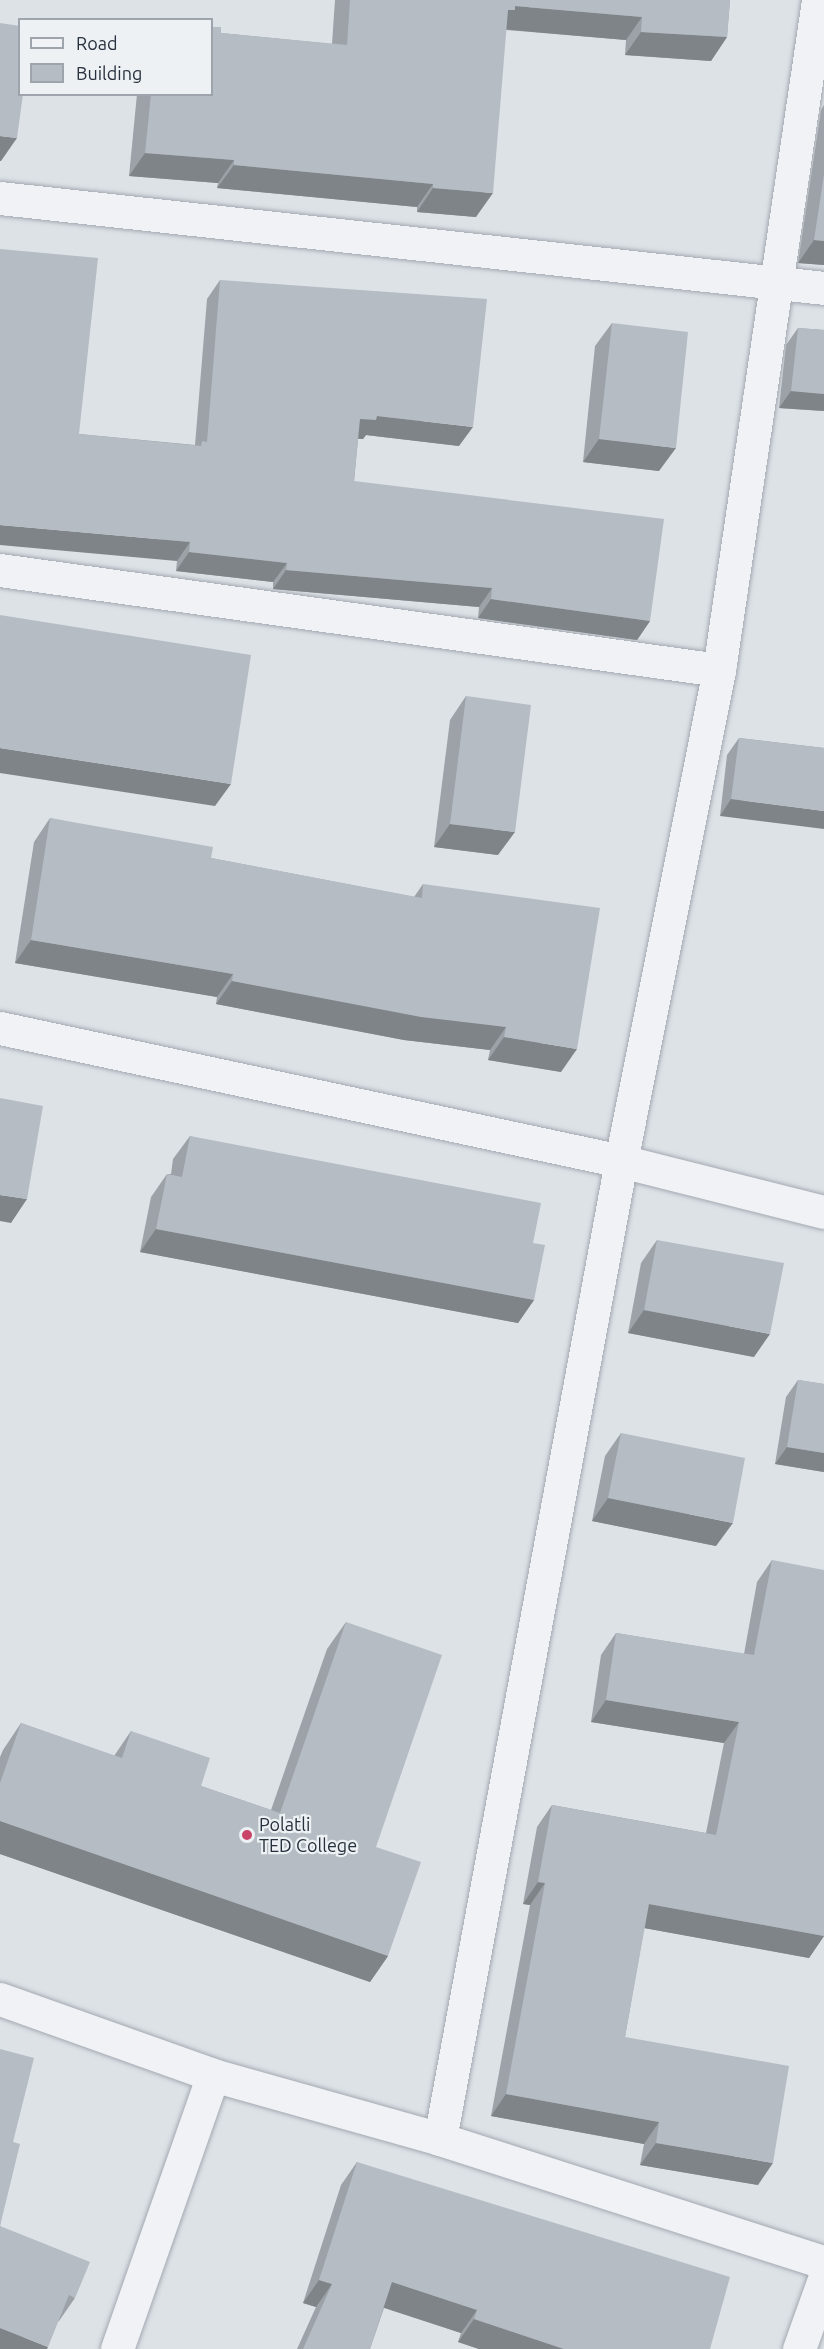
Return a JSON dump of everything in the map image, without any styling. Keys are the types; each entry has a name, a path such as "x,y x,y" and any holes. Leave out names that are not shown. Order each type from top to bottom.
{"street":[{"path":"440,2139 621,1161 719,670 818,0"},
{"path":"0,198 776,285 824,288"},
{"path":"0,570 719,670"},
{"path":"0,1028 621,1161 824,1212"},
{"path":"0,1999 213,2075 440,2139 824,2262"},
{"path":"117,2349 213,2075"},
{"path":"799,2349 824,2280"}],"building":[{"path":"350,0 730,0 727,37 641,32 642,17 515,6 515,10 508,10 493,193 433,188 433,184 234,165 234,160 145,153 151,96 213,96 213,27 221,27 221,33 347,45"},
{"path":"0,23 18,26 18,96 23,96 17,138 0,136"},
{"path":"824,174 824,241 814,240"},
{"path":"0,249 98,258 79,434 201,446 202,441 207,442 220,280 487,299 473,427 377,416 376,420 360,419 354,481 664,519 650,621 491,599 492,588 286,570 287,563 189,552 190,542 0,525"},
{"path":"612,323 688,332 676,448 599,439"},
{"path":"798,328 824,330 824,394 791,391"},
{"path":"0,615 251,655 231,784 0,748"},
{"path":"466,696 531,705 515,832 450,824"},
{"path":"739,738 824,748 824,811 731,799"},
{"path":"50,818 213,847 211,858 422,898 423,884 600,908 577,1049 504,1037 506,1027 421,1017 232,981 233,974 31,940"},
{"path":"0,1098 43,1106 27,1199 0,1195"},
{"path":"190,1136 541,1203 533,1243 545,1245 534,1300 156,1229 167,1174 182,1177"},
{"path":"657,1240 784,1263 770,1334 644,1310"},
{"path":"798,1380 824,1384 824,1453 787,1447"},
{"path":"621,1433 745,1458 733,1523 608,1498"},
{"path":"772,1560 824,1570 824,1936 649,1904 625,2037 789,2066 773,2163 656,2143 659,2122 506,2094 545,1883 538,1882 552,1805 716,1835 739,1722 606,1700 616,1633 754,1655"},
{"path":"346,1622 442,1655 376,1847 421,1862 388,1956 0,1821 0,1783 21,1723 122,1758 131,1731 210,1758 201,1786 280,1813"},
{"path":"0,2049 34,2058 13,2142 20,2144 0,2226"},
{"path":"357,2162 730,2277 710,2349 564,2349 474,2319 477,2310 392,2282 370,2349 303,2349 332,2284 319,2280"},
{"path":"0,2226 90,2262 75,2298 69,2295 48,2347 0,2328"}],"place":[{"name":"Polatli TED College","path":"247,1835"}]}
